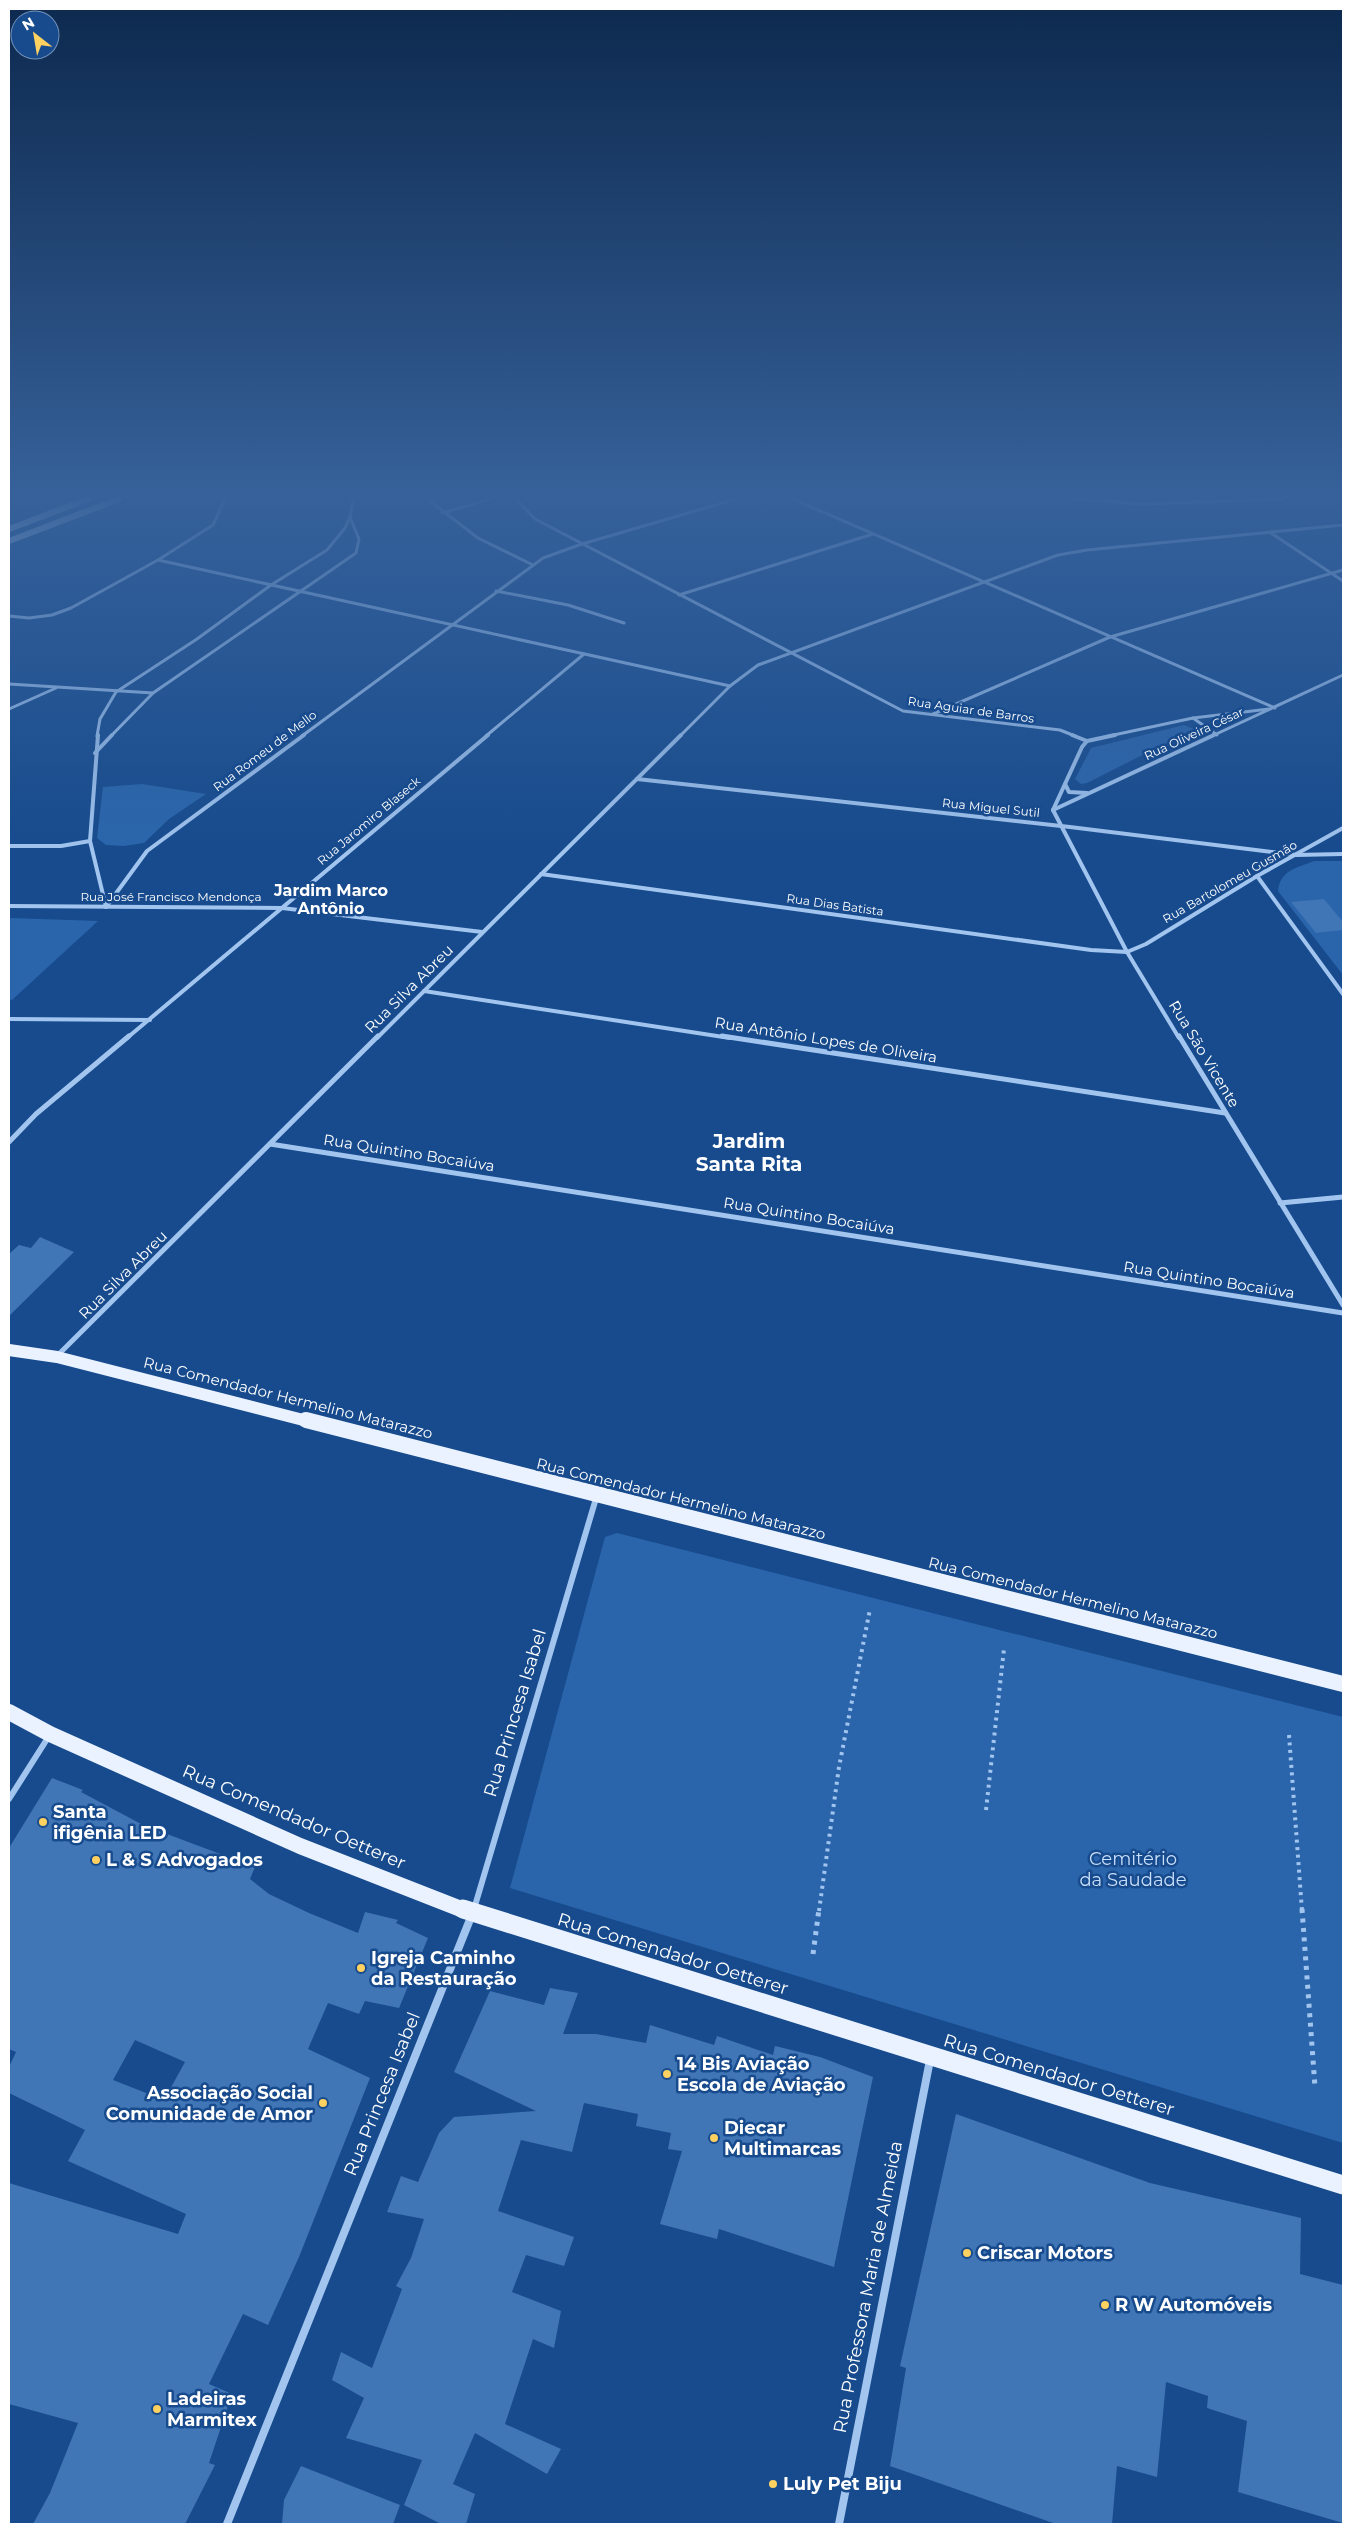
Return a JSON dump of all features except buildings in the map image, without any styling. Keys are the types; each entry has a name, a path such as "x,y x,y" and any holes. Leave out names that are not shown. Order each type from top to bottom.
{"main road":[{"name":"Rua Comendador Hermelino Matarazzo","path":"9,1350 57,1357 1343,1684"},
{"name":"Rua Comendador Oetterer","path":"9,1712 50,1734 300,1846 472,1914 1343,2185"}],"street":[{"path":"21,617 35,617"},
{"path":"106,907 90,842 95,753 100,719 116,692 227,617"},
{"path":"95,753 153,693 265,617"},
{"path":"415,617 730,686"},
{"name":"Rua Romeu de Mello","path":"106,907 147,851 461,617"},
{"path":"606,617 624,623"},
{"name":"Rua Aguiar de Barros","path":"721,617 903,711 1060,730 1087,742"},
{"name":"Rua Silva Abreu","path":"57,1357 730,686 758,665 788,652 885,617"},
{"path":"1064,617 1275,708"},
{"path":"932,714 1110,637 1180,617"},
{"name":"Rua Jaromiro Blaseck","path":"9,1142 36,1114 584,654"},
{"name":"Rua Oliveira César","path":"1053,810 1343,676"},
{"path":"9,684 153,693"},
{"path":"9,709 56,688"},
{"path":"1053,810 1082,747 1087,742 1193,718 1275,708"},
{"path":"1193,718 1217,735"},
{"name":"Rua Miguel Sutil","path":"637,779 1060,826 1296,855 1343,854"},
{"path":"1065,784 1070,792 1091,793"},
{"name":"Rua São Vicente","path":"1053,810 1127,952 1343,1305"},
{"name":"Rua Bartolomeu Gusmão","path":"1127,952 1146,944 1257,876 1343,828"},
{"path":"9,846 61,846 90,842"},
{"name":"Rua Dias Batista","path":"541,874 1091,950 1127,952"},
{"path":"1257,876 1343,994"},
{"name":"Rua José Francisco Mendonça","path":"9,906 282,908 482,932"},
{"name":"Rua Antônio Lopes de Oliveira","path":"424,991 1225,1113"},
{"path":"9,1018 150,1020"},
{"name":"Rua Quintino Bocaiúva","path":"270,1144 1343,1313"},
{"path":"1280,1203 1343,1198"},
{"name":"Rua Princesa Isabel","path":"227,2524 472,1914 597,1495"},
{"path":"9,1799 50,1734"},
{"name":"Rua Professora Maria de Almeida","path":"839,2524 930,2057"}],"path":[{"path":"813,1954 839,1767 870,1609"},
{"path":"986,1810 1004,1649"},
{"path":"1289,1735 1315,2087"}],"green space":[{"path":"1184,725 1194,729 1087,783 1081,784 1075,779 1091,748"},
{"path":"142,784 206,794 169,819 144,843 124,846 106,845 97,838 103,787"},
{"path":"1314,861 1343,861 1343,975 1278,891 1279,884 1286,874"},
{"path":"11,918 98,921 12,1000 9,999 9,921"},
{"name":"Cemitério da Saudade","path":"617,1533 1343,1717 1343,2143 510,1888 605,1537"}],"place":[{"name":"Santa ifigênia LED","path":"43,1822"},
{"name":"L & S Advogados","path":"96,1860"},
{"name":"Igreja Caminho da Restauração","path":"361,1968"},
{"name":"14 Bis Aviação Escola de Aviação","path":"667,2074"},
{"name":"Associação Social Comunidade de Amor","path":"323,2103"},
{"name":"Diecar Multimarcas","path":"714,2138"},
{"name":"Criscar Motors","path":"967,2253"},
{"name":"R W Automóveis","path":"1105,2305"},
{"name":"Ladeiras Marmitex","path":"157,2409"},
{"name":"Luly Pet Biju","path":"773,2484"}],"district":[{"name":"Jardim Marco Antônio","path":"331,899"},
{"name":"Jardim Santa Rita","path":"749,1152"}]}
